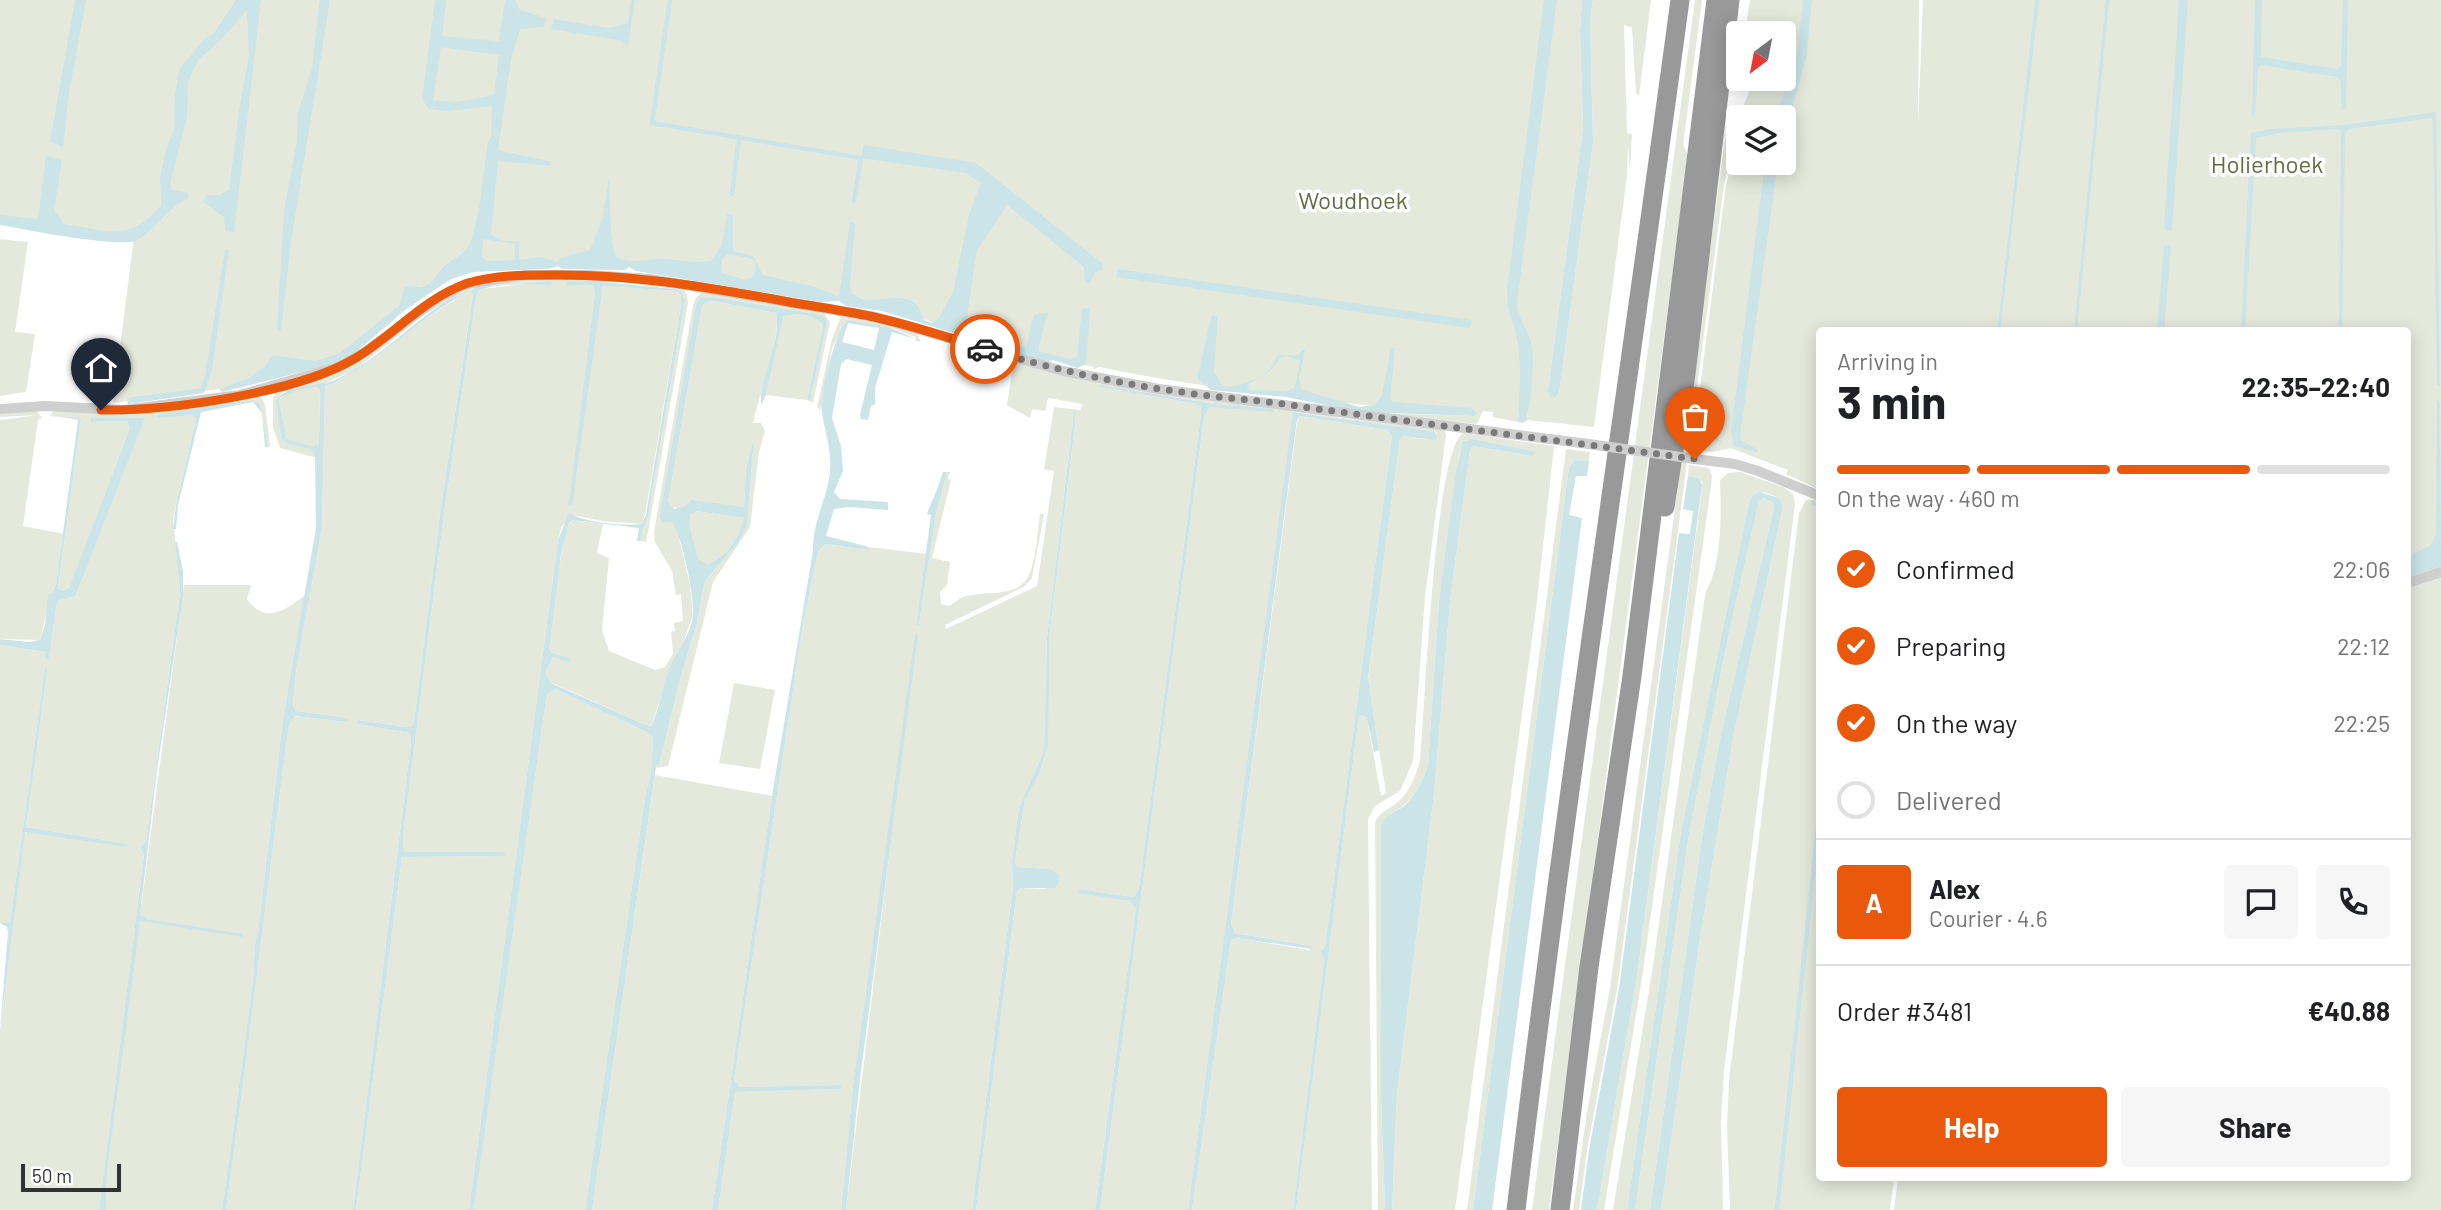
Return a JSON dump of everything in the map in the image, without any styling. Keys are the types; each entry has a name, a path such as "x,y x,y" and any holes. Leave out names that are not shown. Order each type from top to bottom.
{"highway":[{"path":"1516,1210 1546,959 1681,0"},
{"path":"1560,1210 1589,967 1632,676 1716,0"},
{"path":"1632,676 1669,486 1686,374 1730,0"}],"street":[{"path":"0,409 46,406 124,410 240,395 338,367 365,352 438,298 466,284 526,275 611,275 663,281 876,317 1063,371 1159,389 1695,459 1758,471 1816,494"},
{"path":"2411,582 2441,572"}],"green space":[{"name":"Woudhoek","path":"0,0 1582,0 1580,30 1583,128 1548,390 1559,393 1593,143 1590,19 1593,0 1651,0 1639,96 1636,93 1632,28 1624,25 1627,133 1632,134 1630,171 1628,145 1627,176 1594,427 1527,420 1528,413 1518,412 1518,422 1493,417 1493,412 1483,411 1477,424 1383,416 1375,413 1474,416 1286,396 1192,384 1099,367 1094,369 1034,354 879,305 677,271 596,262 465,267 443,279 341,358 234,387 113,403 134,237 0,220"},
{"path":"1695,0 1702,0 1683,145 1688,155 1549,1210 1532,1210"},
{"path":"1750,0 1919,0 1918,125 1923,0 2035,0 1997,327 1816,327 1816,488 1786,474 1788,470 1731,448 1713,452 1692,450 1729,175 1796,175 1796,105 1744,105 1749,91 1796,91 1796,21 1747,21"},
{"name":"Holierhoek","path":"2037,0 2441,0 2441,1210 1894,1210 1898,1181 2411,1181 2411,327 1999,327"},
{"path":"1725,139 1726,175 1617,989 1587,1150 1579,1210 1573,1210 1587,1112 1610,988"},
{"path":"0,239 28,242 15,332 35,334 26,392 0,396"},
{"path":"526,278 611,278 683,289 688,303 646,542 640,541 648,516 685,301 681,291 676,289 618,282 567,283 567,286 592,285 595,292 570,505 603,286 676,291 681,295 681,305 642,524 572,515 561,528 558,540 469,1210 356,1210 402,857 505,856 500,852 406,852 403,847 404,828 445,507 477,292 482,289 551,281 476,287 470,291 473,293 441,506 414,722 411,727 359,720 358,724 410,733 411,742 353,1210 226,1210 289,725 293,716 348,722 347,718 296,711 293,705 296,671 322,528 325,387 360,368 376,357 457,299 456,296 421,317 355,370 320,385 284,392 277,398 281,438 314,450 317,458 280,448 273,427 273,397 281,389 308,381 457,292 462,293 469,287"},
{"path":"702,292 824,313 830,322 813,403 810,401 826,318 700,298 663,522 671,522 677,530 690,585 693,615 679,654 671,666 651,727 548,681 545,674 553,657 570,661 571,658 552,653 549,649 550,622 565,533 571,520 603,524 597,553 609,558 602,630 609,651 655,670 665,667 673,654 671,632 675,631 674,623 683,621 681,594 676,595 672,571 655,542 654,532 692,311 695,299"},
{"path":"713,301 776,313 773,353 753,423 761,423 765,431 759,452 750,527 713,582 668,766 656,768 697,623 704,585 738,543 747,526 754,437 746,468 744,507 674,508 669,507 668,502 702,307"},
{"path":"786,314 811,317 823,325 807,400 766,395 781,321"},
{"path":"841,317 866,318 917,334 921,342 915,341 916,337 886,326 848,320 832,348 821,410 817,407 832,339"},
{"path":"1016,363 1349,419 1435,428 1444,430 1446,434 1425,597 1413,761 1400,791 1375,806 1368,819 1372,1210 1296,1210 1359,715 1367,719 1381,796 1386,793 1368,679 1400,439 1403,436 1424,439 1437,433 1296,412 1293,416 1188,1210 1100,1210 1204,418 1209,407 1273,410 1215,404 1101,385 1197,404 1201,407 1201,414 1139,888 1134,897 1079,889 1079,892 1130,901 1136,908 1095,1210 976,1210 1017,891 1021,888 1044,889 1059,882 1050,869 1017,867 1015,861 1025,800 1046,752 1049,639 1075,426 1074,411 1047,638 1044,751 1019,807 1012,860 1013,887 972,1210 846,1210 916,635 853,1085 841,1210 718,1210 735,1092 840,1089 841,1085 740,1087 734,1080 803,624 818,552 825,544 926,554 916,625 919,625 936,514 947,472 950,472 948,479 951,480 932,558 950,562 947,585 940,592 941,604 949,606 971,595 1009,591 1024,583 1034,561 1040,514 1044,514 1032,578 1025,586 945,625 946,629 1037,586 1054,471 1044,469 1054,407 1081,410 1082,404 1048,398 1045,411 1032,409 1030,418 1007,405 1013,365"},
{"path":"320,388 319,444 312,446 287,439 279,401 291,392"},
{"path":"251,396 261,397 265,405 268,447 260,404 253,400 157,416 194,415 196,419 173,518 180,592 146,842 140,847 144,855 99,1210 0,1210 0,1030 24,835 27,831 127,846 128,844 26,827 45,669 10,923 0,923 0,645 45,652 49,658 57,601 75,596 77,592 143,418 91,422 127,421 130,428 69,589 63,591 58,588 81,419 50,416 54,410 124,413"},
{"path":"36,411 42,418 38,420 23,526 64,534 56,585 51,594 40,640 0,639 0,420 38,415 0,417 0,413"},
{"path":"1298,416 1388,430 1392,436 1325,947 1320,951 1324,960 1293,1210 1192,1210 1231,940 1237,938 1309,950 1311,946 1235,933 1231,924"},
{"path":"1463,433 1554,446 1536,609 1455,1210 1392,1210 1397,1093 1434,795 1450,601 1470,450 1473,446 1532,456 1466,440 1459,455 1439,601 1428,765 1412,797 1381,824 1381,1099 1385,1210 1378,1210 1375,824 1382,813 1403,797 1420,761 1438,532 1453,450"},
{"path":"1566,449 1590,452 1589,461 1574,460 1569,467 1473,1210 1467,1210"},
{"path":"1689,465 1709,468 1712,475 1711,486 1642,978 1604,1210 1597,1210 1637,976 1701,496 1702,483 1699,478 1688,476"},
{"path":"1740,472 1783,487 1793,494 1795,503 1724,1070 1721,1120 1723,1210 1661,1210 1700,939 1733,738 1783,506 1779,498 1764,492 1751,497 1748,507 1681,832 1627,1210 1613,1210 1654,959 1705,595 1718,551 1720,480 1728,473"},
{"path":"1764,498 1773,502 1774,507 1720,739 1702,837 1650,1210 1635,1210 1689,834 1727,642 1759,501"},
{"path":"1816,499 1816,1181 1894,1181 1890,1210 1730,1210 1727,1127 1729,1080 1799,513 1806,500"},
{"path":"695,511 745,518 731,546 721,557 707,564 698,560 690,527 690,514"},
{"path":"184,585 251,585 247,599 254,607 268,613 283,610 305,595 283,719 253,980 222,1210 106,1210 107,1173 138,926 140,921 146,921 193,928 143,918 140,914"},
{"path":"734,683 775,690 760,769 719,763"},
{"path":"555,689 651,734 653,739 651,774 645,798 585,1210 473,1210 546,700 548,694"},
{"path":"655,775 772,796 712,1210 592,1210"}],"water":[{"path":"75,0 86,0 69,94 63,147 50,142"},
{"path":"236,0 261,0 234,233 225,230 224,217 203,202 206,195 220,195 229,190 249,56 247,10 222,39 198,60 188,81 187,118 170,184 172,190 188,193 188,199 175,207 145,235 128,242 93,240 0,225 0,215 38,219 46,156 62,160 54,210 64,224 117,231 128,230 149,217 161,205 160,178 166,149 174,130 179,70 204,39 214,33"},
{"path":"320,0 329,0 329,6 291,242 281,331 277,331 284,210 297,140 298,113 312,67"},
{"path":"435,0 446,0 442,36 499,41 505,0 515,0 520,10 546,18 544,27 520,29 511,59 498,150 552,162 551,166 498,161 491,235 503,241 519,241 519,260 541,257 558,262 561,258 590,250 603,217 609,177 611,235 615,257 632,261 711,261 722,245 727,214 733,215 733,251 753,256 763,275 816,287 839,297 850,222 855,224 850,284 852,294 865,300 909,299 920,310 924,320 932,323 938,319 953,292 969,215 981,183 966,173 861,158 864,145 976,163 1103,264 1102,270 1096,272 1089,284 1085,281 1084,267 1007,205 977,250 968,325 973,330 1026,348 1034,315 1049,312 1038,351 1070,359 1077,356 1082,309 1090,308 1086,364 1077,368 1053,360 1048,362 882,311 846,306 839,301 820,302 636,271 629,267 625,270 562,269 558,266 548,269 473,272 451,279 405,310 355,353 334,364 222,392 219,389 250,378 265,366 273,355 316,361 340,353 399,306 405,286 423,287 431,283 444,266 463,253 471,242 491,137 492,106 447,111 429,109 422,99","holes":["441,47 499,55 494,95 457,102 433,100","483,239 515,244 515,260 486,261 482,256","728,254 752,259 755,262 754,275 746,280 721,273 722,258"]},
{"path":"631,0 635,0 628,46 619,40 551,29 554,19 610,28 628,23"},
{"path":"1544,0 1557,0 1517,301 1531,342 1533,357 1527,420 1523,423 1518,422 1519,354 1507,290"},
{"path":"1582,0 1593,0 1590,19 1593,143 1559,393 1554,398 1549,396 1548,390 1583,128 1580,30"},
{"path":"1803,0 1812,0 1806,58 1793,105 1780,105 1785,91 1796,91"},
{"path":"2035,0 2039,0 2000,327 1997,327"},
{"path":"2106,0 2109,0 2077,327 2074,327"},
{"path":"2179,0 2188,0 2172,231 2168,231 2164,228"},
{"path":"2255,0 2262,0 2261,57 2338,69 2341,65 2343,0 2348,0 2346,109 2341,109 2341,82 2338,77 2261,65 2258,68 2255,116 2252,117"},
{"path":"2436,112 2440,386 2437,386 2431,118 2349,129 2345,134 2342,327 2339,327 2341,131 2336,129 2279,133 2256,138 2245,327 2241,327 2251,133 2270,129 2344,125"},
{"path":"1763,175 1776,175 1740,435 1741,441 1757,449 1757,452 1734,446 1731,432"},
{"path":"2164,245 2171,246 2164,327 2157,327"},
{"path":"225,250 229,250 212,370 204,393 128,404 127,398 201,388"},
{"path":"1118,269 1472,322 1469,328 1116,277"},
{"path":"551,281 552,285 501,285"},
{"path":"591,281 676,289 681,291 685,301 648,516 640,541 637,541 639,528 572,520 569,523 561,554 549,649 552,653 571,658 570,662 553,657 545,674 553,684 651,727 668,673 687,635 693,616 690,582 679,539 671,522 663,522 660,516 696,305 700,298 712,297 814,314 826,318 827,321 810,401 807,400 823,325 804,315 792,314 783,317 766,395 761,405 763,383 776,336 776,313 713,301 702,307 668,502 674,509 686,506 691,500 744,507 746,468 754,437 747,526 738,543 704,585 697,623 656,767 592,1210 585,1210 645,798 651,773 653,739 651,734 555,689 548,694 546,700 475,1200 473,1210 469,1210 558,540 569,513 604,523 642,524 646,515 681,305 681,295 676,291 603,286 572,505 569,505 595,292 592,285 567,286 567,282","holes":["696,511 744,518 735,540 721,557 707,564 698,559 690,527 690,514"]},
{"path":"501,285 477,292 445,507 403,847 406,852 500,852 505,853 505,856 402,857 356,1210 353,1210 411,742 410,733 358,724 358,720 407,727 411,727 414,722 441,506 473,294 470,291 476,287"},
{"path":"456,295 457,298 376,357 343,378 325,387 322,528 296,671 293,705 296,711 348,718 348,722 294,716 289,725 226,1210 222,1210 253,980 283,719 316,528 315,453 307,448 289,444 281,438 276,401 287,392 335,380 351,372","holes":["317,387 320,389 319,444 312,446 287,439 279,401 281,397 295,391"]},
{"path":"1212,315 1217,317 1214,372 1223,386 1240,385 1253,380 1268,371 1278,355 1297,355 1305,350 1299,378 1302,390 1360,407 1374,405 1382,395 1391,348 1395,349 1390,398 1393,402 1472,408 1477,413 1474,416 1361,412 1286,397 1211,390 1198,379","holes":["1286,356 1300,361 1295,387 1287,391 1249,390 1247,386 1268,372 1280,358"]},
{"path":"848,320 886,326 916,339 892,332 875,388 875,404 871,406 868,420 861,419 860,415 872,365 846,359 841,364 832,418 841,446 843,471 834,492 840,499 888,502 888,510 849,507 834,509 826,536 869,547 868,550 825,544 818,552 803,624 734,1080 740,1087 841,1085 841,1089 735,1092 718,1210 712,1210 772,796 815,529 830,472 822,413 823,393 833,350","holes":["848,323 879,328 874,350 842,342"]},
{"path":"1101,385 1215,404 1273,409 1273,412 1209,407 1204,418 1100,1210 1095,1210 1136,908 1130,901 1078,893 1079,889 1134,897 1139,888 1201,414 1201,407 1197,404 1100,387"},
{"path":"2437,398 2440,403 2441,566 2411,576 2411,555 2431,545 2436,534"},
{"path":"253,400 260,404 262,412 253,402 201,412 178,505 176,529 173,529 176,505 196,419 193,415 157,418 157,415"},
{"path":"1074,411 1075,426 1049,639 1048,744 1039,774 1025,800 1015,861 1017,867 1050,869 1059,875 1059,882 1055,888 1021,888 1017,891 976,1210 972,1210 1013,887 1012,860 1019,807 1044,751 1047,638"},
{"path":"1293,412 1435,432 1437,438 1435,440 1403,436 1400,439 1368,678 1379,750 1374,752 1367,719 1359,715 1296,1210 1293,1210 1324,960 1320,951 1325,947 1392,436 1388,430 1299,416 1297,419 1231,924 1235,933 1311,946 1312,949 1237,938 1231,940 1192,1210 1188,1210"},
{"path":"55,415 81,419 58,588 63,591 69,588 130,428 127,421 91,422 91,418 144,420 77,592 75,596 57,601 49,659 46,658 45,652 0,645 0,639 28,642 40,640 45,625 48,594 51,594 56,585 78,420"},
{"path":"262,416 268,447 265,447"},
{"path":"1471,439 1537,452 1532,456 1473,446 1470,450 1450,601 1434,795 1397,1093 1392,1210 1385,1210 1381,1099 1381,824 1412,797 1428,765 1439,601 1456,470 1463,442"},
{"path":"1574,460 1589,461 1587,476 1576,476 1569,515 1582,518 1492,1210 1473,1210 1569,467"},
{"path":"943,472 947,472 936,514 919,625 916,625 931,515 927,514"},
{"path":"1688,476 1699,478 1702,485 1637,976 1597,1210 1581,1210 1589,1150 1619,989 1679,533 1690,534 1693,511 1683,509"},
{"path":"1759,492 1779,498 1783,506 1733,738 1700,939 1661,1210 1650,1210 1702,837 1720,739 1774,507 1773,502 1764,498 1759,501 1727,642 1689,834 1635,1210 1627,1210 1681,832 1748,507 1751,497"},
{"path":"175,542 183,571 183,596 157,770 140,914 147,919 243,934 243,937 140,921 107,1173 106,1210 99,1210 144,855 140,847 146,842 180,592"},
{"path":"915,635 918,635 860,1079 846,1210 841,1210 853,1085"},
{"path":"45,668 47,669 26,827 128,844 127,847 25,832 0,1030 8,933 7,927 0,923 10,923"}],"waterway":[{"path":"670,0 652,123 861,158 854,201"},
{"path":"732,194 739,137"},
{"path":"1777,1210 1816,845"}],"way so far":[{"path":"985,349 1063,371 1182,393 1274,403 1364,417 1434,423 1695,459"}],"route":[{"path":"101,410 142,409 201,402 319,375 356,358 419,310 455,288 476,281 526,275 611,275 650,279 876,317 985,349"}]}
